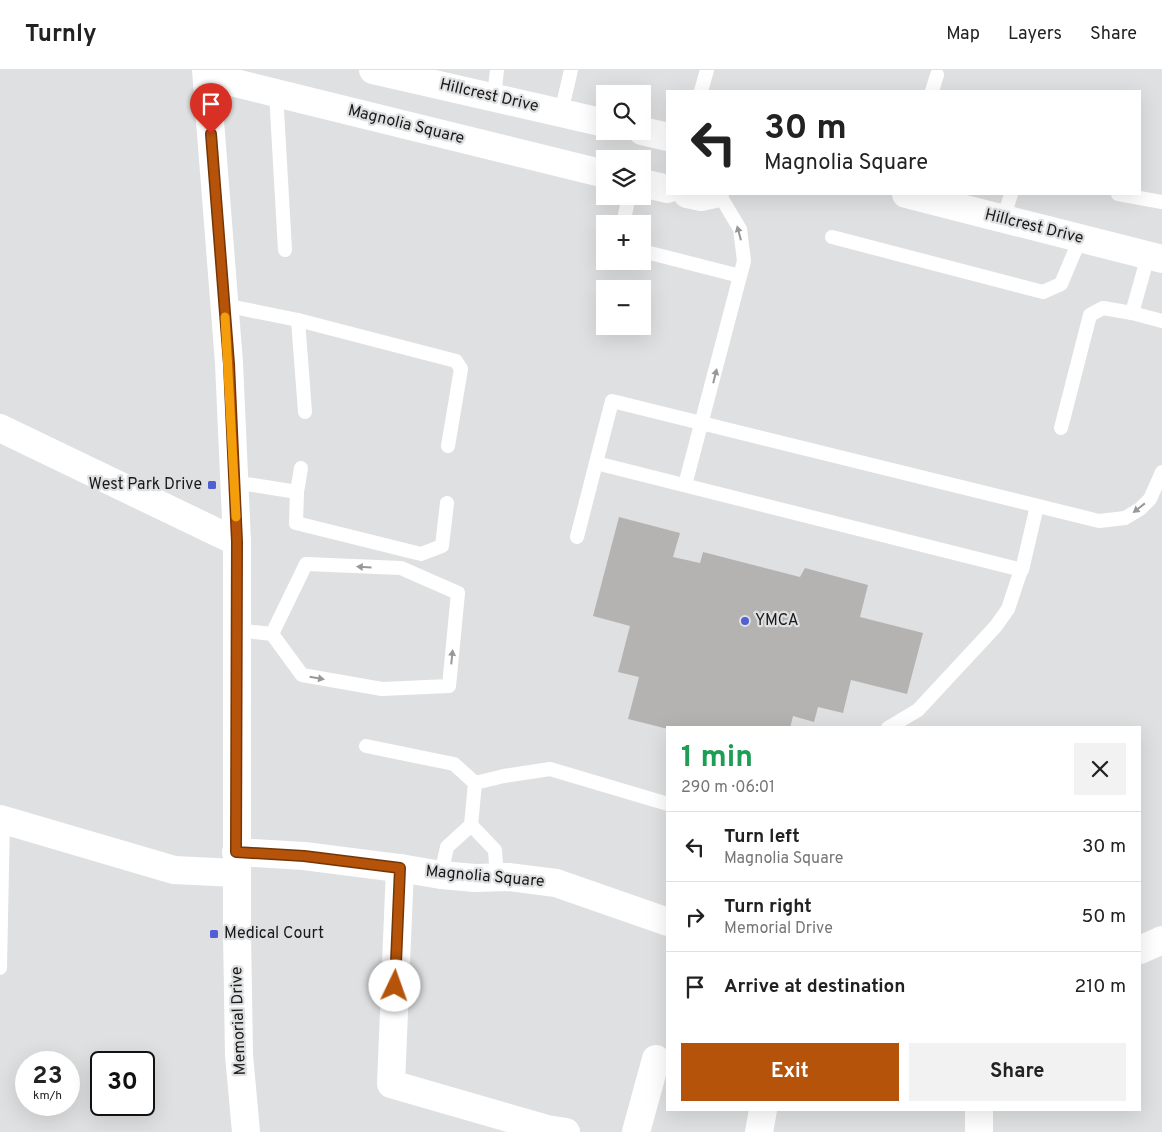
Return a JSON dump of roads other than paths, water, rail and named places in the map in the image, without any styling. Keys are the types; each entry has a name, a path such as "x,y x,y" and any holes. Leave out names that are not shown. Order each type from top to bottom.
{"street":[{"name":"Hillcrest Drive","path":"373,70 596,121"},
{"name":"Magnolia Square","path":"206,73 276,93 596,172"},
{"name":"Memorial Drive","path":"206,73 224,305 237,542 236,863 239,1055 246,1132"},
{"path":"651,133 666,137"},
{"path":"651,185 666,189"},
{"path":"692,195 701,197 712,195"},
{"name":"Hillcrest Drive","path":"910,195 1155,257"},
{"path":"0,428 237,542"},
{"path":"2,819 174,870 236,863"},
{"name":"Magnolia Square","path":"236,863 304,856 400,868 441,876 508,877 556,883 666,921"},
{"path":"400,868 391,1084 547,1129 566,1132"},
{"path":"1141,950 1162,940"},
{"path":"636,1132 656,1059"},
{"path":"759,1132 763,1111"},
{"path":"979,1111 979,1132"}],"lane":[{"path":"494,98 497,70"},
{"path":"562,113 571,70"},
{"path":"701,90 707,70"},
{"path":"932,90 937,75"},
{"path":"276,93 285,250"},
{"path":"685,485 744,261 740,229 718,195"},
{"path":"1004,220 1012,195"},
{"path":"1124,195 1162,202"},
{"path":"832,237 1043,292 1061,284 1080,239"},
{"path":"651,252 740,276"},
{"path":"1132,313 1155,257"},
{"path":"224,305 298,320 456,361 461,369 448,446"},
{"path":"1061,428 1090,314 1102,308 1162,321"},
{"path":"298,320 305,412"},
{"path":"577,537 612,401 1099,521 1125,518 1140,509 1150,499 1162,472"},
{"path":"596,463 1021,570"},
{"path":"300,468 296,523 421,554 442,546 448,503"},
{"path":"234,482 297,492"},
{"path":"891,726 918,710 996,626 1008,609 1021,570 1037,506"},
{"path":"237,630 272,634 302,675 382,689 449,686 458,593 401,568 306,564 272,634"},
{"path":"366,746 454,764 475,783"},
{"path":"475,783 504,776 550,769 666,803"},
{"path":"441,876 447,848 472,825 475,783"},
{"path":"0,968 2,819"},
{"path":"472,825 495,850 497,878"}],"place":[{"name":"West Park Drive","path":"212,485"},
{"name":"YMCA","path":"745,621"},
{"name":"Medical Court","path":"214,934"}]}
